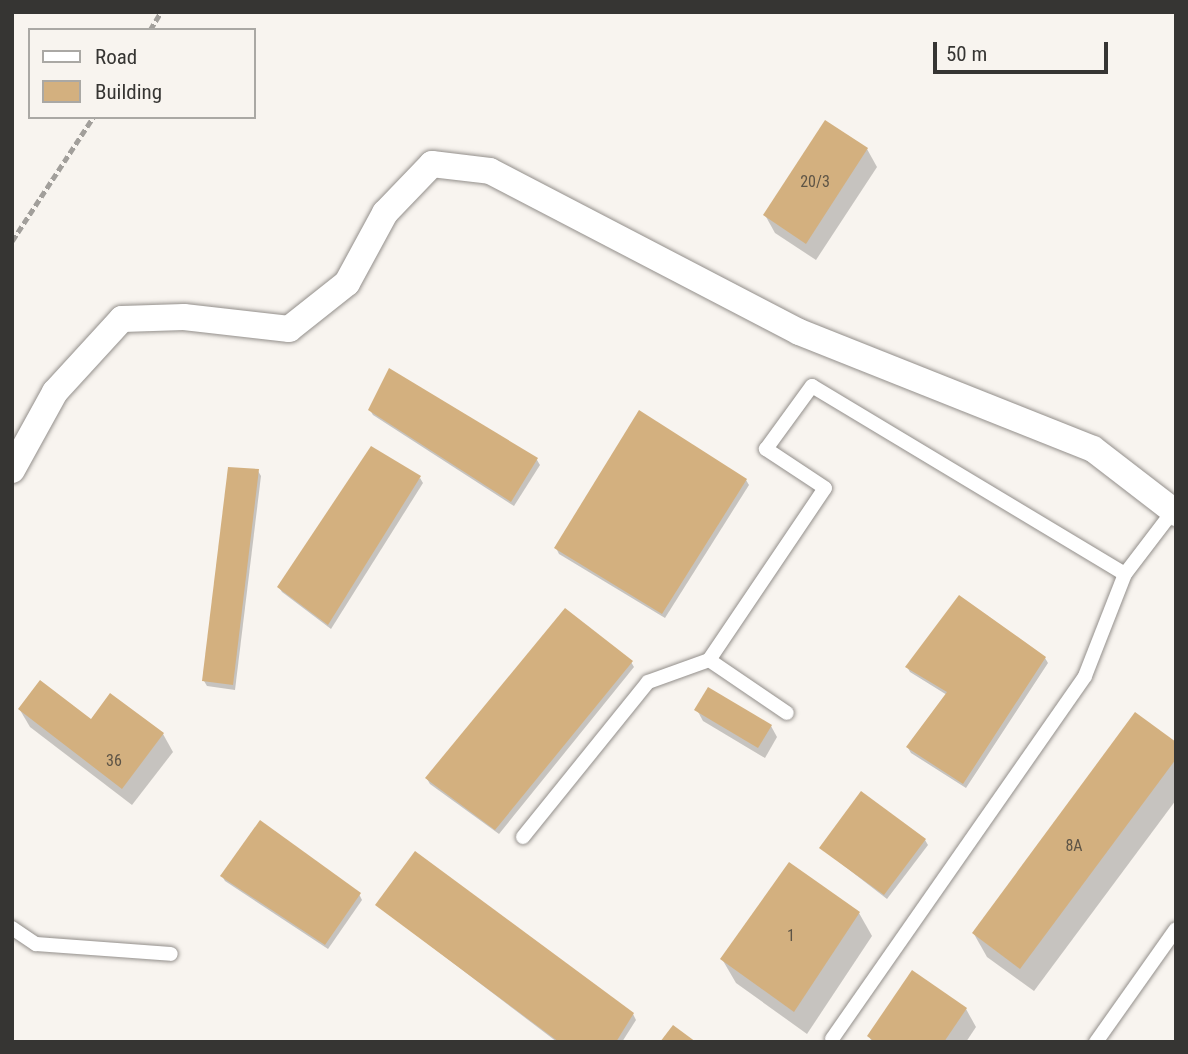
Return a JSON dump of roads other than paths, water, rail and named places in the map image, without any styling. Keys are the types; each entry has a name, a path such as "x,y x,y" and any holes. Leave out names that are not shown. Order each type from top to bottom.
{"street":[{"path":"12,470 55,392 122,319 184,317 289,330 347,283 385,213 432,164 490,171 799,332 1093,449 1175,512"}],"lane":[{"path":"523,837 648,682 709,660 825,488 766,449 812,386 1125,574"},
{"path":"832,1039 1086,676 1125,574 1175,512"},
{"path":"709,660 787,713"},
{"path":"12,928 36,944 171,954"},
{"path":"1096,1042 1176,929"}]}
